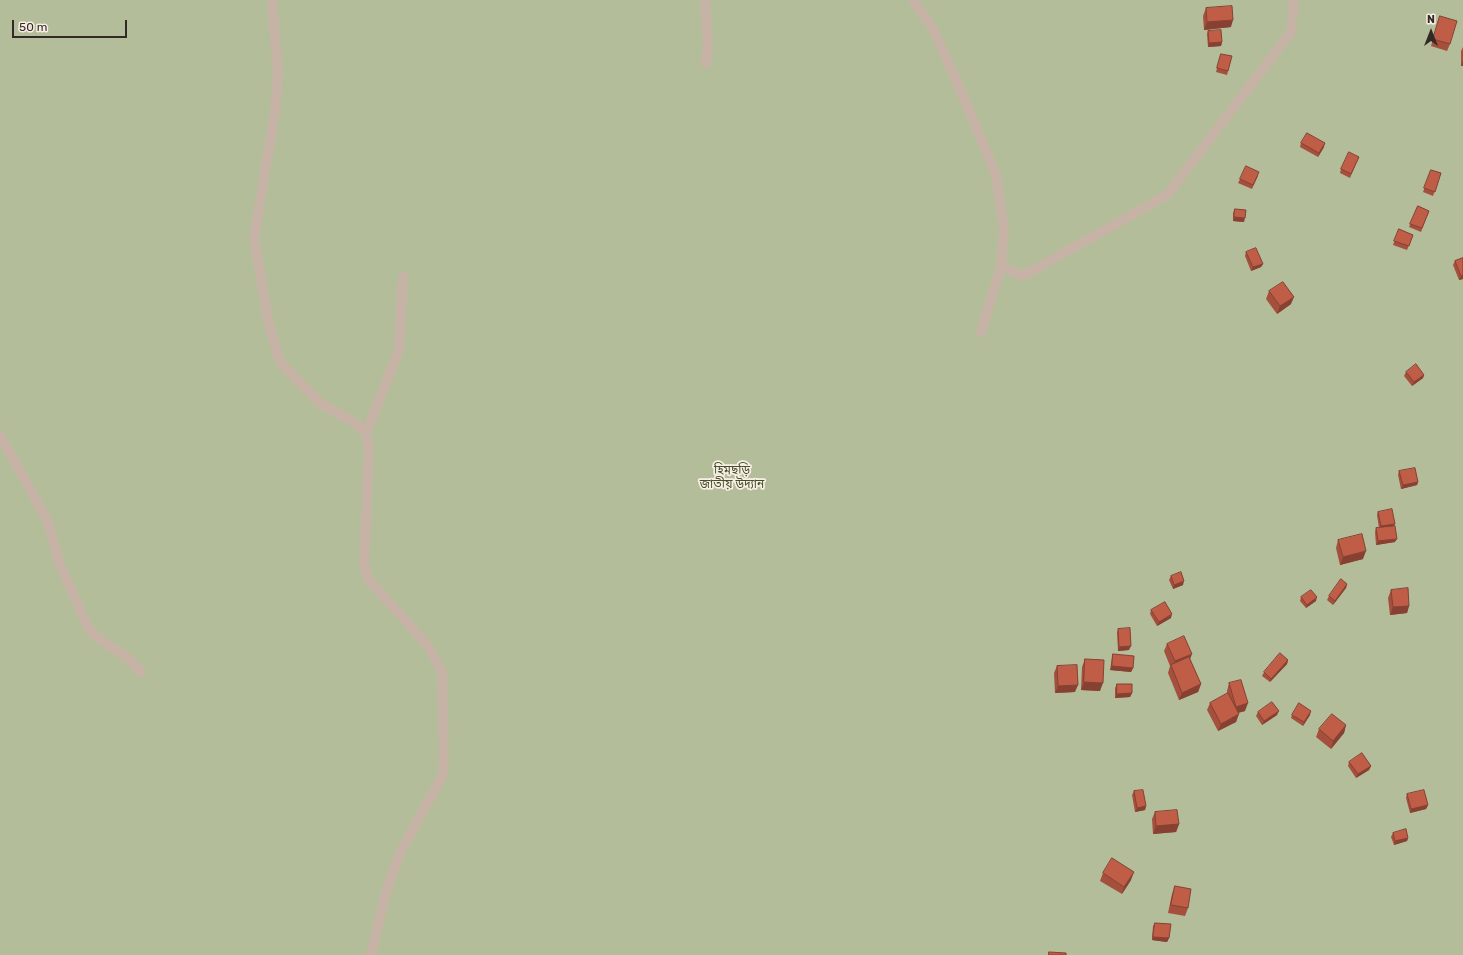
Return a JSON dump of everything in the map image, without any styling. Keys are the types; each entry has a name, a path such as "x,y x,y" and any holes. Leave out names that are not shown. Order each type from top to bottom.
{"street":[{"path":"272,0 278,73 276,111 254,238 270,326 280,362 320,403 358,425 366,433 369,447 364,565 368,579 428,646 442,672 444,758 442,776 401,851 386,892 371,955"},
{"path":"705,0 708,48 706,63"},
{"path":"912,0 933,29 955,77 996,176 1004,230 1000,266 981,332"},
{"path":"1000,266 1023,276 1167,195 1291,32 1294,0"},
{"path":"366,433 399,350 403,277"},
{"path":"0,435 48,522 60,565 87,625 94,635 128,658 141,672"}],"green space":[{"name":"হিমছড়ি জাতীয় উদ্যান","path":"0,0 1463,0 1463,955 0,955"}],"building":[{"path":"1232,6 1233,20 1207,22 1206,8"},
{"path":"1440,16 1457,21 1450,44 1433,39"},
{"path":"1221,30 1222,42 1209,43 1208,31"},
{"path":"1221,54 1232,56 1228,71 1217,68"},
{"path":"1307,133 1325,143 1319,153 1301,143"},
{"path":"1349,152 1359,157 1351,174 1341,169"},
{"path":"1246,166 1259,172 1253,185 1240,179"},
{"path":"1431,170 1441,173 1435,192 1424,188"},
{"path":"1418,206 1429,211 1422,228 1410,224"},
{"path":"1235,209 1246,210 1245,218 1234,217"},
{"path":"1399,229 1413,235 1409,246 1394,241"},
{"path":"1256,248 1263,264 1253,267 1246,252"},
{"path":"1463,258 1463,275 1461,276 1455,261"},
{"path":"1283,282 1294,297 1280,306 1269,291"},
{"path":"1416,364 1424,375 1414,382 1406,372"},
{"path":"1415,468 1418,482 1403,485 1399,471"},
{"path":"1392,509 1395,524 1381,526 1378,512"},
{"path":"1395,526 1397,539 1378,541 1376,528"},
{"path":"1362,534 1366,551 1343,557 1338,540"},
{"path":"1181,572 1184,581 1174,585 1171,576"},
{"path":"1341,579 1347,584 1335,601 1329,596"},
{"path":"1408,588 1409,606 1393,607 1391,590"},
{"path":"1311,590 1317,597 1307,605 1301,597"},
{"path":"1165,602 1172,614 1159,622 1151,610"},
{"path":"1130,628 1131,646 1119,647 1118,629"},
{"path":"1184,636 1192,654 1175,661 1167,644"},
{"path":"1280,653 1288,660 1271,679 1264,672"},
{"path":"1113,654 1134,656 1133,668 1112,666"},
{"path":"1189,657 1201,684 1182,693 1171,665"},
{"path":"1085,659 1104,660 1103,683 1084,682"},
{"path":"1077,665 1078,685 1058,686 1057,666"},
{"path":"1241,680 1248,703 1236,707 1229,683"},
{"path":"1117,684 1132,684 1132,693 1117,694"},
{"path":"1228,693 1239,714 1221,724 1210,703"},
{"path":"1272,702 1279,711 1264,721 1258,712"},
{"path":"1299,703 1311,711 1304,722 1292,715"},
{"path":"1332,714 1346,725 1333,741 1319,729"},
{"path":"1362,753 1371,766 1358,774 1349,762"},
{"path":"1143,790 1146,806 1137,808 1134,791"},
{"path":"1424,790 1428,805 1411,809 1407,794"},
{"path":"1177,810 1179,824 1156,826 1155,812"},
{"path":"1406,829 1408,838 1395,841 1393,833"},
{"path":"1112,858 1134,872 1124,887 1103,873"},
{"path":"1175,886 1191,889 1188,908 1171,905"},
{"path":"1155,923 1171,924 1169,938 1153,937"},
{"path":"1049,952 1066,953 1066,955 1049,955"}]}
